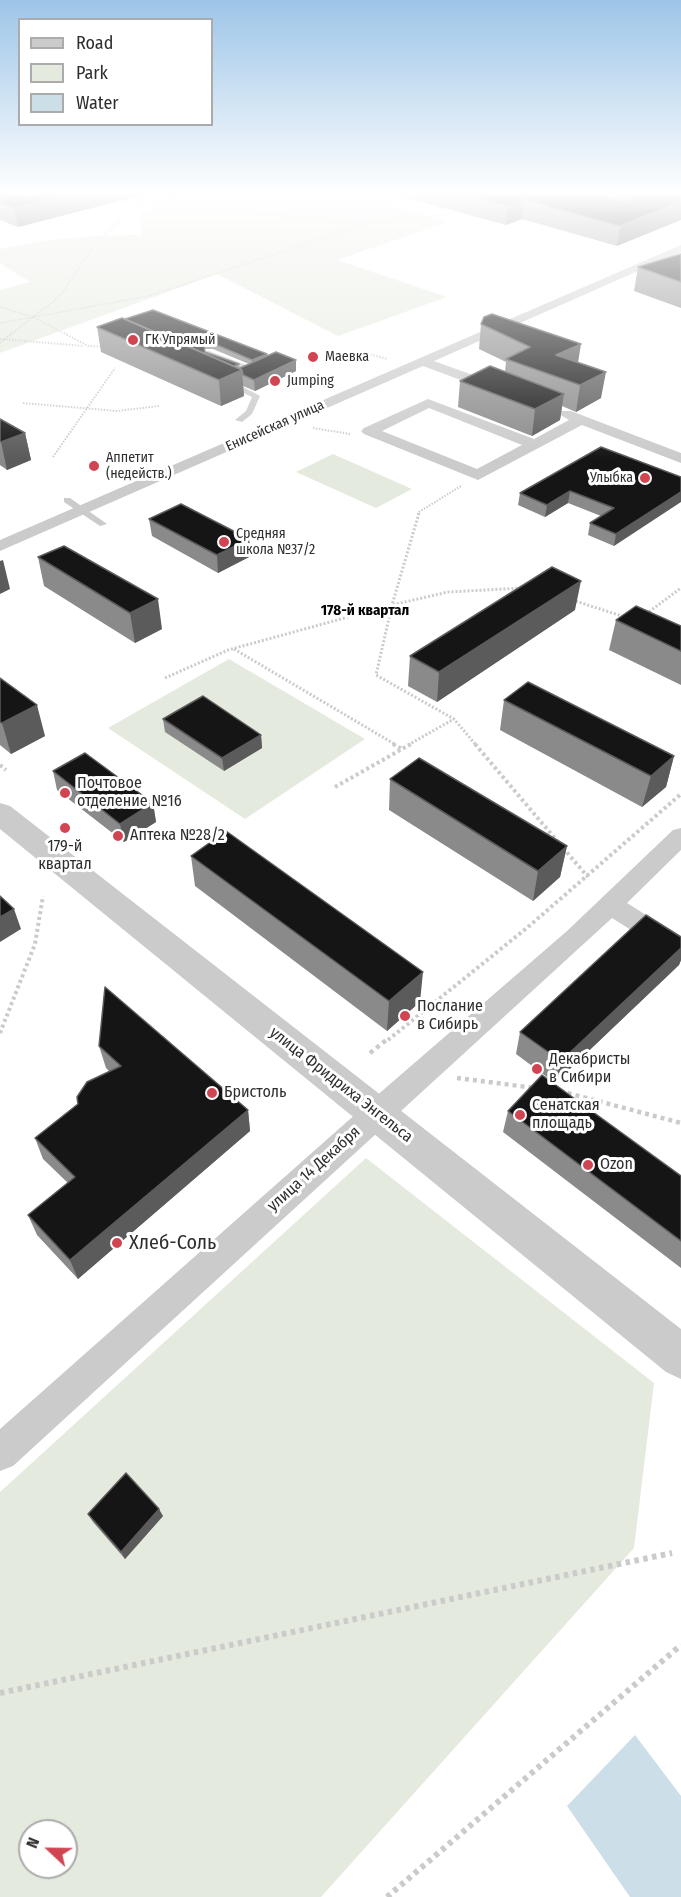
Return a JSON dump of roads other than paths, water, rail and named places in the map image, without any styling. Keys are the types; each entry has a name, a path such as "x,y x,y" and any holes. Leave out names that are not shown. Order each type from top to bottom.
{"street":[{"name":"Енисейская улица","path":"0,546 604,282"},
{"path":"422,361 508,393"},
{"path":"534,444 428,403 369,431 478,475 580,420"},
{"path":"549,408 681,458"},
{"name":"улица Фридриха Энгельса","path":"0,813 681,1358"},
{"name":"улица 14 Декабря","path":"0,1452 376,1113 481,1023 681,836"},
{"path":"610,904 681,949"}],"lane":[{"path":"209,353 251,370"},
{"path":"242,374 261,367"},
{"path":"233,377 224,381 256,396 249,412 239,420"},
{"path":"67,500 104,524"}],"water":[{"path":"635,1735 681,1796 681,1897 630,1897 567,1806"}],"place":[{"name":"ГК Упрямый","path":"133,340"},
{"name":"Маевка","path":"313,357"},
{"name":"Jumping","path":"275,381"},
{"name":"Аппетит (недейств.)","path":"94,466"},
{"name":"Улыбка","path":"645,478"},
{"name":"Средняя школа №37/2","path":"224,542"},
{"name":"Почтовое отделение №16","path":"65,793"},
{"name":"179-й квартал","path":"65,828"},
{"name":"Аптека №28/2","path":"118,836"},
{"name":"Послание в Сибирь","path":"405,1016"},
{"name":"Декабристы в Сибири","path":"537,1069"},
{"name":"Бристоль","path":"212,1093"},
{"name":"Сенатская площадь","path":"520,1115"},
{"name":"Ozon","path":"588,1165"},
{"name":"Хлеб-Соль","path":"117,1243"}],"district":[{"name":"178-й квартал","path":"365,611"}]}
